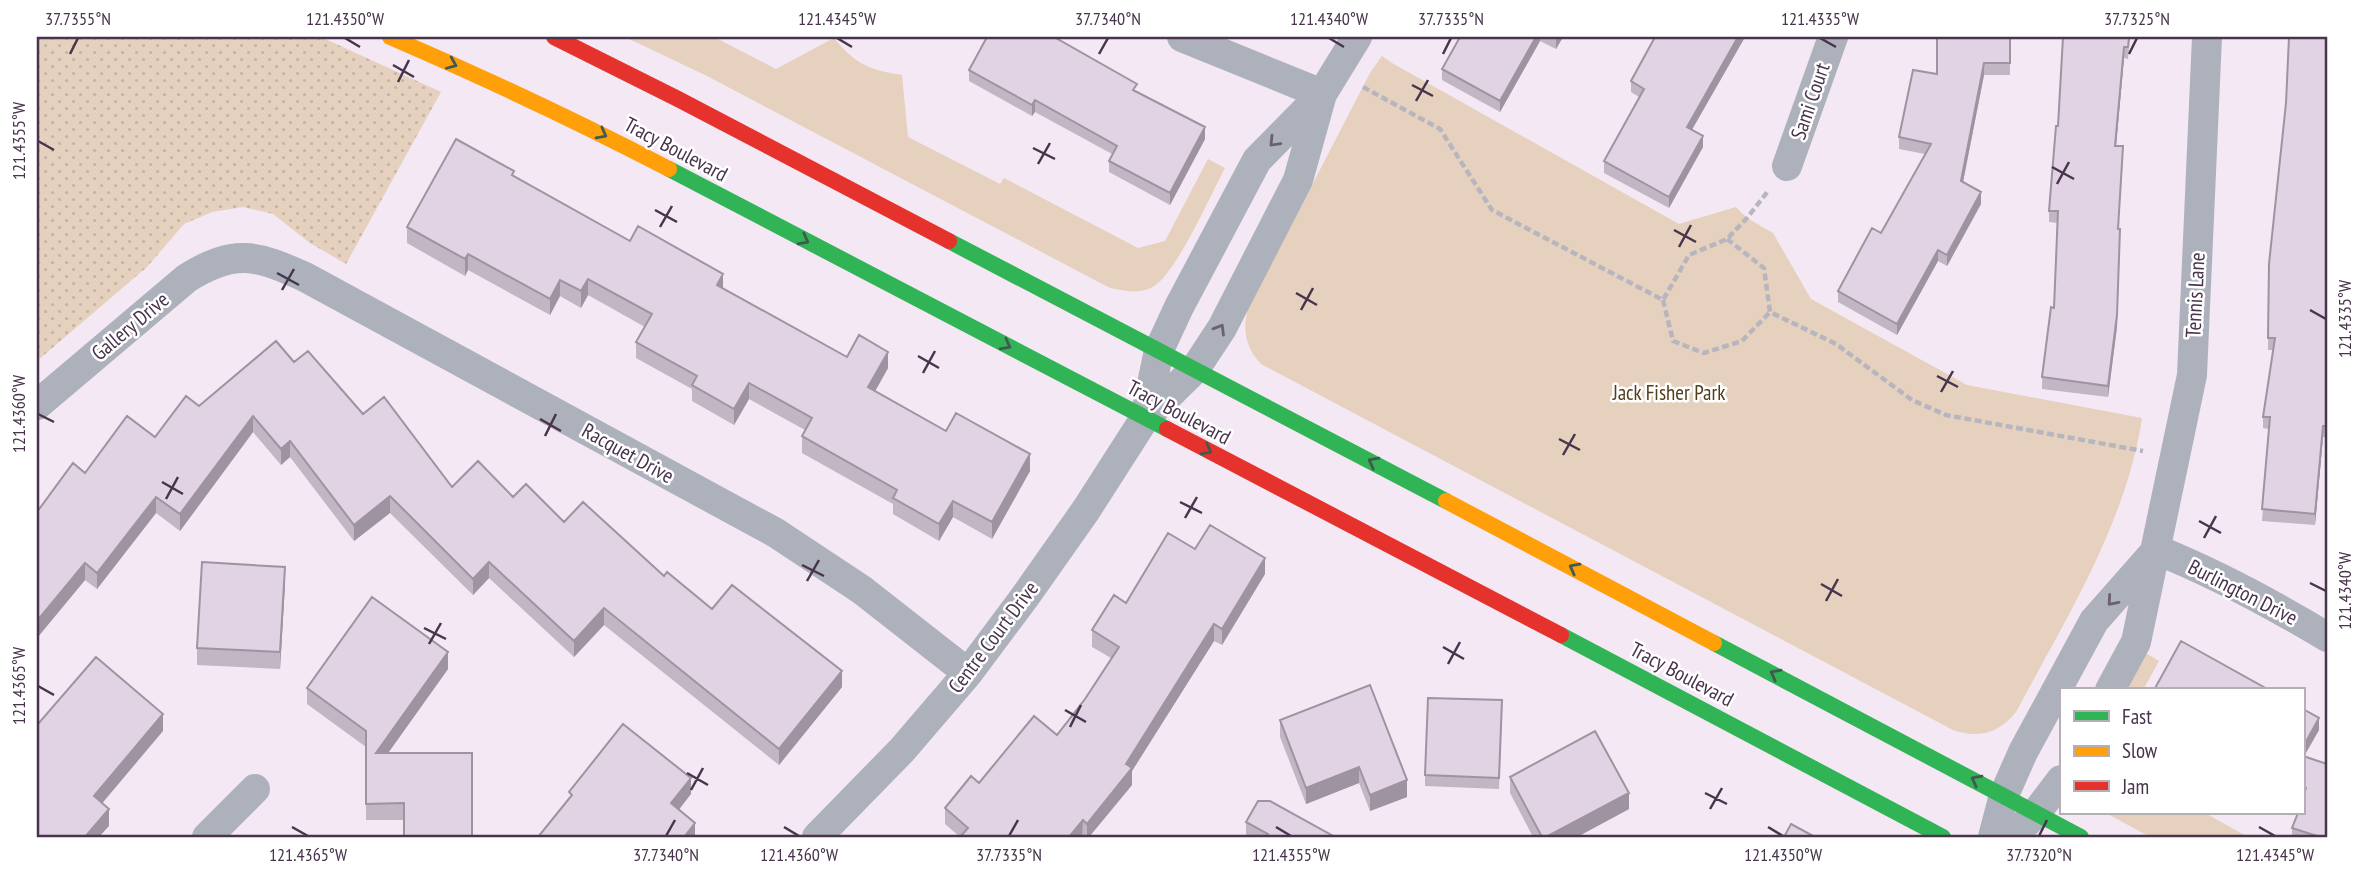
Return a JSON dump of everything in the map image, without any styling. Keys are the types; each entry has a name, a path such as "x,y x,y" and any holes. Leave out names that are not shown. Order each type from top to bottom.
{"main road":[{"name":"Tracy Boulevard","path":"390,37 492,81 590,128 1703,709 1942,837"},
{"name":"Tracy Boulevard","path":"554,37 1159,350 2081,837"}],"street":[{"path":"1182,37 1328,83"},
{"name":"Centre Court Drive","path":"1145,418 1159,350 1257,160 1328,83 1357,37"},
{"name":"Sami Court","path":"1787,166 1833,37"},
{"name":"Tennis Lane","path":"2111,688 2136,642 2192,375 2207,37"},
{"name":"Centre Court Drive","path":"817,837 902,750 968,673 1086,510 1145,418 1195,369 1222,328 1298,180 1328,83"},
{"name":"Gallery Drive","path":"37,405 187,278 207,265 230,258"},
{"name":"Racquet Drive","path":"230,258 266,260 305,277 776,534 862,590 968,673"},
{"path":"1993,837 2004,795 2023,752 2094,621 2157,550"},
{"name":"Burlington Drive","path":"2157,550 2207,570 2327,637"},
{"path":"2012,837 2036,813 2060,781"},
{"path":"207,837 255,789"}],"path":[{"path":"1328,83 1440,129 1492,209 1663,300"},
{"path":"1747,219 1727,239 1689,255 1663,300 1673,341 1704,353 1742,341 1770,312"},
{"path":"1727,239 1764,268 1770,312"},
{"path":"1770,312 1836,344 1912,400 1946,415 2137,450"}],"green space":[{"path":"37,37 321,37 441,92 346,264 310,243 273,214 243,207 212,212 184,224 147,267 37,361"},
{"path":"625,37 714,37 776,69 834,38 856,60 880,71 902,75 908,137 1000,184 1004,178 1138,248 1165,241 1208,159 1225,168 1181,252 1160,281 1146,290 1119,290 1108,287 707,76"},
{"name":"Jack Fisher Park","path":"1382,56 1679,224 1736,207 1747,218 1773,233 1811,299 1967,385 2142,418 2123,495 2092,569 2016,712 2003,725 1980,734 1953,730 1261,364 1247,339 1245,325 1248,309 1370,73"},
{"path":"2146,653 2159,661 2144,688 2127,688"},
{"path":"2108,814 2207,814 2248,837 2150,837"}],"building":[{"path":"987,37 1054,37 1137,84 1133,90 1205,127 1170,193 1109,161 1117,146 1035,100 1032,105 969,70"},
{"path":"1460,37 1536,37 1500,101 1442,69"},
{"path":"1655,37 1738,37 1687,127 1703,136 1669,197 1604,161 1644,89 1631,81"},
{"path":"1937,37 2010,37 2010,63 1984,63 1961,181 1981,192 1947,255 1938,250 1897,324 1838,291 1872,228 1881,233 1931,144 1899,137 1913,70 1937,74"},
{"path":"2063,37 2129,37 2128,47 2124,47 2115,146 2123,146 2117,315 2108,386 2042,377 2051,307 2054,308 2058,211 2049,211 2058,126"},
{"path":"2289,37 2327,37 2327,426 2323,426 2315,514 2262,509 2270,417 2263,417 2275,338 2268,338 2269,264 2286,103"},
{"path":"456,139 514,171 512,175 630,241 638,226 723,274 717,285 847,357 859,335 888,352 868,387 946,431 956,413 1030,454 992,522 953,501 939,524 893,498 897,490 802,436 812,418 749,383 734,409 692,385 697,376 636,342 652,314 588,279 581,291 560,280 550,299 468,254 465,259 407,227"},
{"path":"276,341 294,362 308,351 363,414 384,397 452,487 478,461 513,497 526,484 564,522 583,502 664,576 667,572 712,609 732,585 842,671 779,749 604,608 574,641 489,562 473,579 390,496 354,525 290,441 281,449 253,416 180,514 156,497 97,573 85,563 37,621 37,512 73,463 85,473 127,416 155,437 186,396 199,406"},
{"path":"1210,525 1265,558 1222,629 1214,624 1126,764 1132,768 1087,824 1083,820 1069,837 960,837 968,828 945,808 971,776 979,783 1034,716 1057,735 1085,699 1119,647 1092,630 1114,595 1126,603 1168,533 1195,549"},
{"path":"202,562 285,567 280,652 197,648"},
{"path":"372,597 448,652 376,753 472,753 472,837 404,837 404,803 366,804 366,731 307,688"},
{"path":"2181,641 2265,688 2155,688"},
{"path":"96,657 163,714 94,796 109,809 85,837 37,837 37,725"},
{"path":"1370,685 1407,780 1370,795 1359,767 1306,788 1280,720"},
{"path":"1428,698 1502,700 1499,778 1425,775"},
{"path":"2304,710 2319,718 2304,745"},
{"path":"623,724 691,778 671,803 695,823 684,837 538,837 572,795 569,792"},
{"path":"1595,731 1629,793 1542,837 1510,777"},
{"path":"2304,756 2327,764 2327,837 2292,828 2298,814 2304,814"},
{"path":"1258,801 1270,801 1335,837 1266,837 1268,834 1246,822"},
{"path":"1791,824 1815,837 1784,837"}],"traffic: fast":[{"path":"669,169 1167,429"},
{"path":"949,241 1446,501"},
{"path":"1561,635 1943,837"},
{"path":"1714,643 2081,837"}],"traffic: slow":[{"path":"390,37 531,100 669,169"},
{"path":"1446,501 1714,643"}],"traffic: jam":[{"path":"554,37 949,241"},
{"path":"1167,429 1561,635"}]}
